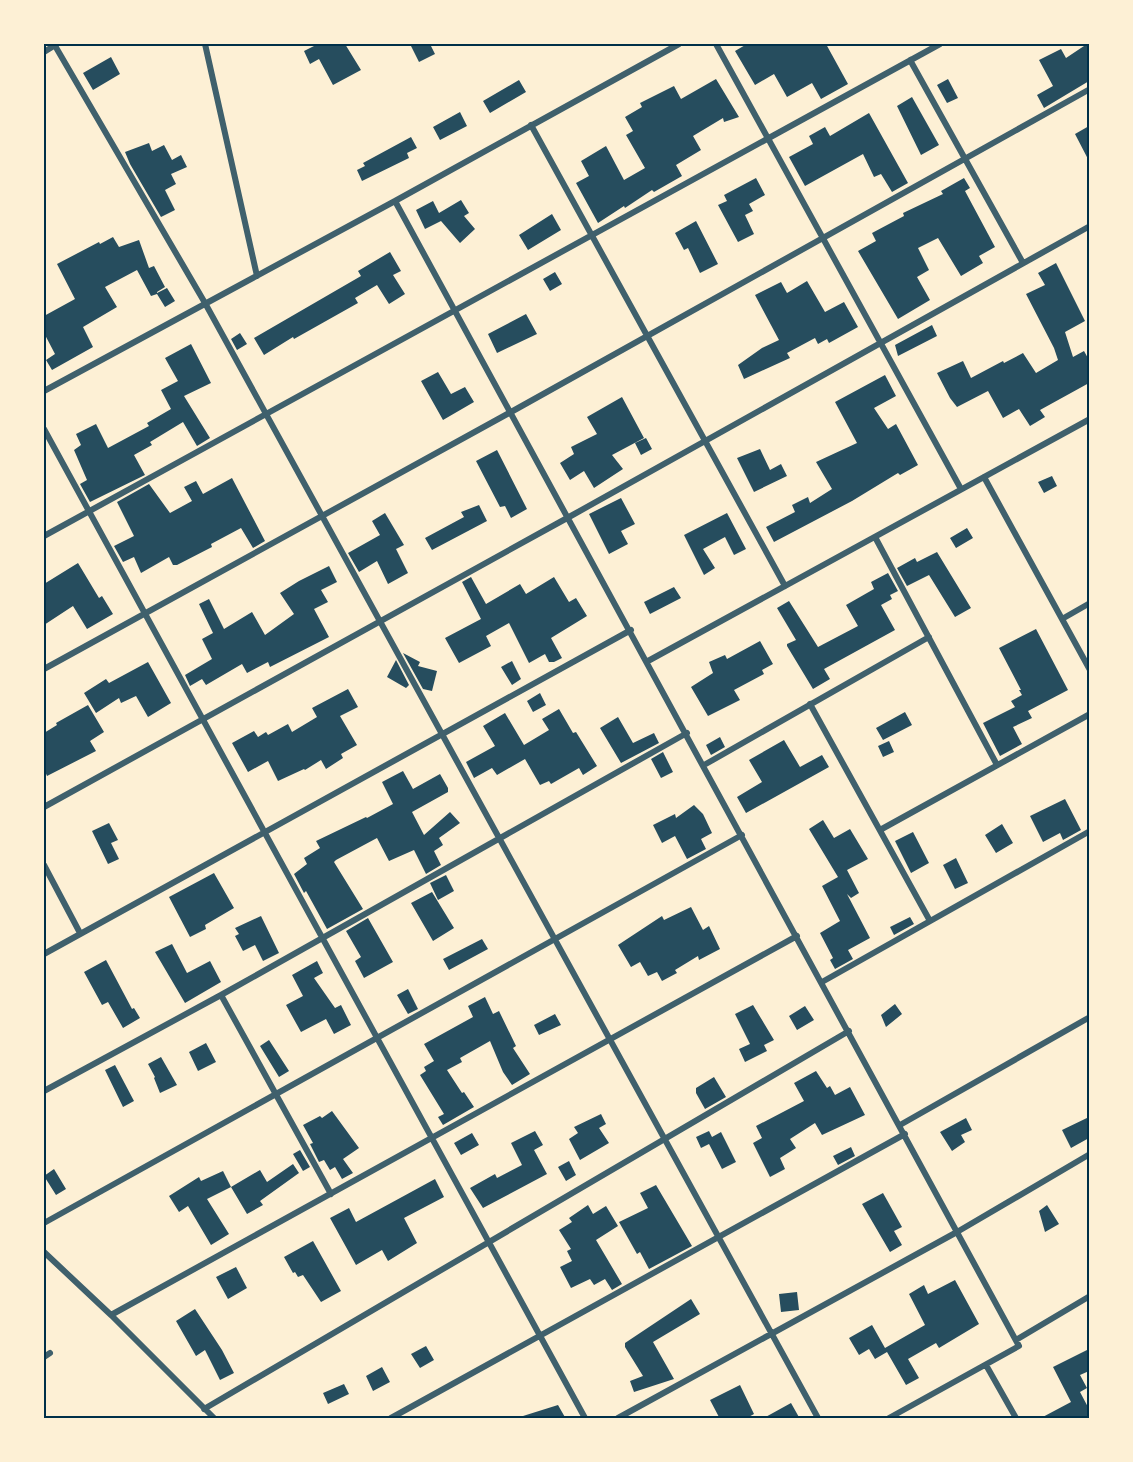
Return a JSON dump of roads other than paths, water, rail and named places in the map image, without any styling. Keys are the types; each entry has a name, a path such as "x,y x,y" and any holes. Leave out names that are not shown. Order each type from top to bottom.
{"street":[{"path":"44,52 56,44 205,303 818,1419"},
{"path":"205,44 257,276"},
{"path":"44,389 257,276 679,44"},
{"path":"716,44 961,489"},
{"path":"44,536 940,44"},
{"path":"910,60 1023,263"},
{"path":"44,669 511,412 1089,89"},
{"path":"531,125 785,586"},
{"path":"395,201 648,661 1019,1346 889,1419"},
{"path":"44,807 1089,226"},
{"path":"648,661 1089,418"},
{"path":"44,429 585,1419"},
{"path":"984,477 1089,670"},
{"path":"875,537 997,765"},
{"path":"1062,619 1089,603"},
{"path":"44,954 631,630"},
{"path":"704,765 929,637"},
{"path":"810,704 930,921"},
{"path":"880,830 1089,714"},
{"path":"44,1091 221,995 687,733"},
{"path":"822,982 1089,831"},
{"path":"44,1223 742,835"},
{"path":"44,865 80,933"},
{"path":"111,1316 797,936"},
{"path":"221,995 331,1194"},
{"path":"900,1125 1089,1017"},
{"path":"204,1409 849,1031"},
{"path":"391,1419 904,1134"},
{"path":"618,1419 957,1232 1089,1154"},
{"path":"44,1252 214,1419"},
{"path":"1016,1340 1089,1296"},
{"path":"44,1357 50,1353"},
{"path":"986,1365 1016,1419"}]}
